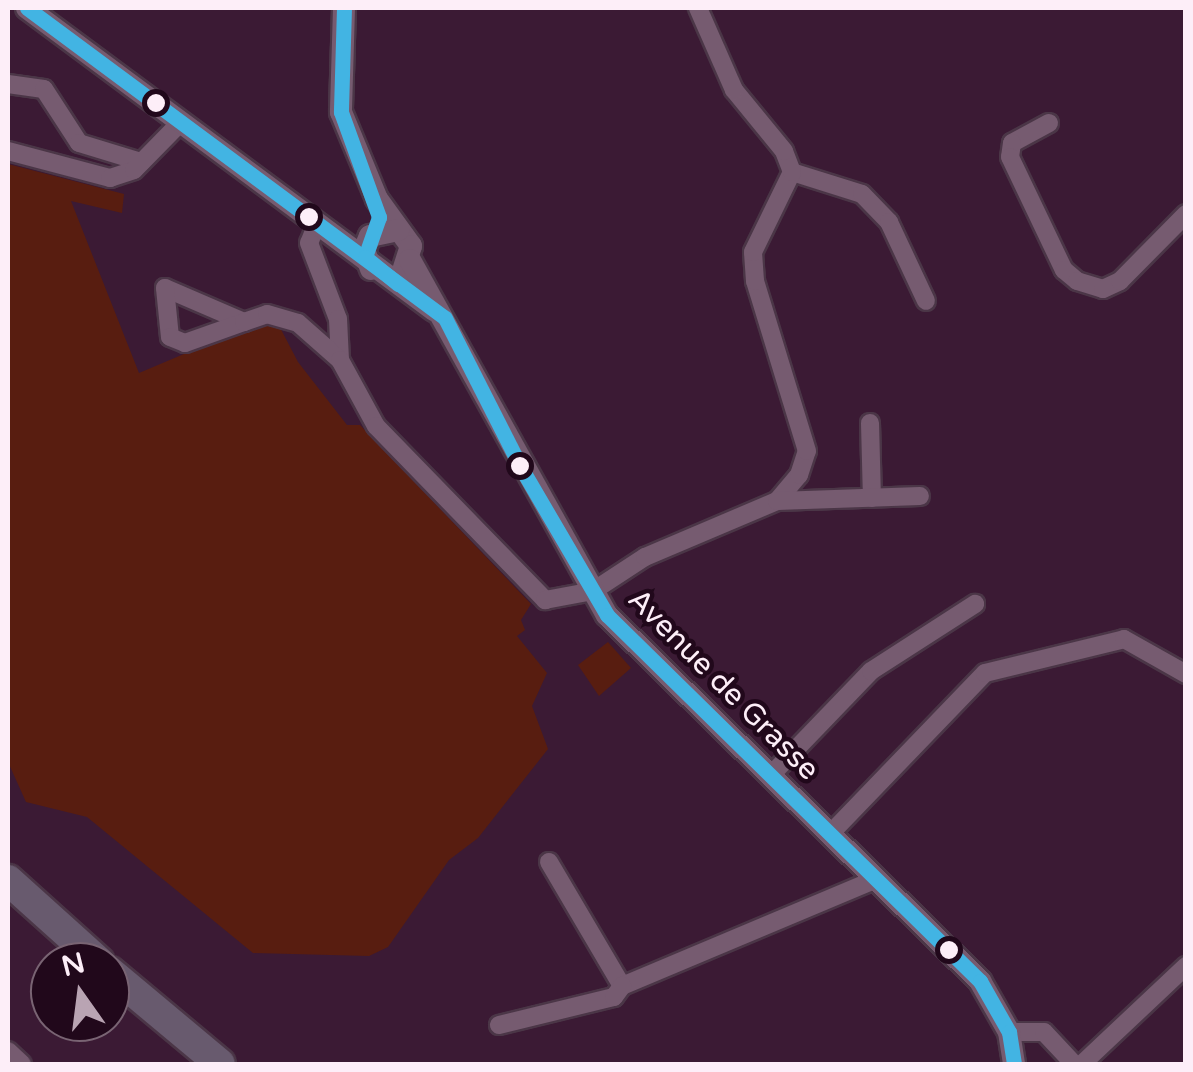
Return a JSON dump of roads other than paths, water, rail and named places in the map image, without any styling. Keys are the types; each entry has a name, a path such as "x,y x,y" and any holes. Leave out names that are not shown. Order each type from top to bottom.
{"highway":[{"path":"8,880 77,942"},
{"path":"8,908 46,942"},
{"path":"130,989 220,1064"},
{"path":"130,1016 188,1064"}],"street":[{"name":"Avenue de Grasse","path":"27,8 322,231 445,318 607,615 980,980 1009,1032 1014,1064"},
{"path":"344,8 341,112 377,200 378,272 410,260"},
{"path":"698,8 734,90 784,150 792,172 754,252 755,281 807,451 800,475 777,501"},
{"path":"8,84 44,89 79,142 141,162"},
{"path":"8,152 110,178 141,162 181,122"},
{"path":"1049,123 1012,143 1010,158 1064,270 1077,281 1104,289 1120,281 1186,214"},
{"path":"792,172 862,194 890,222 926,300"},
{"name":"Avenue de Grasse","path":"322,231 380,235"},
{"path":"322,231 308,243 338,318 340,360"},
{"path":"380,235 411,246 410,260 445,318"},
{"path":"244,322 281,314 340,360 376,426 534,591 558,602 592,591 645,557 777,501 920,496"},
{"path":"870,423 872,498"},
{"path":"771,774 871,672 975,604"},
{"path":"831,833 985,673 1124,638 1186,674"},
{"path":"549,862 622,986"},
{"path":"499,1025 526,1013 614,996 622,986 877,879"},
{"path":"1009,1032 1044,1032 1078,1064 1186,966"},
{"path":"8,1052 22,1064"}]}
